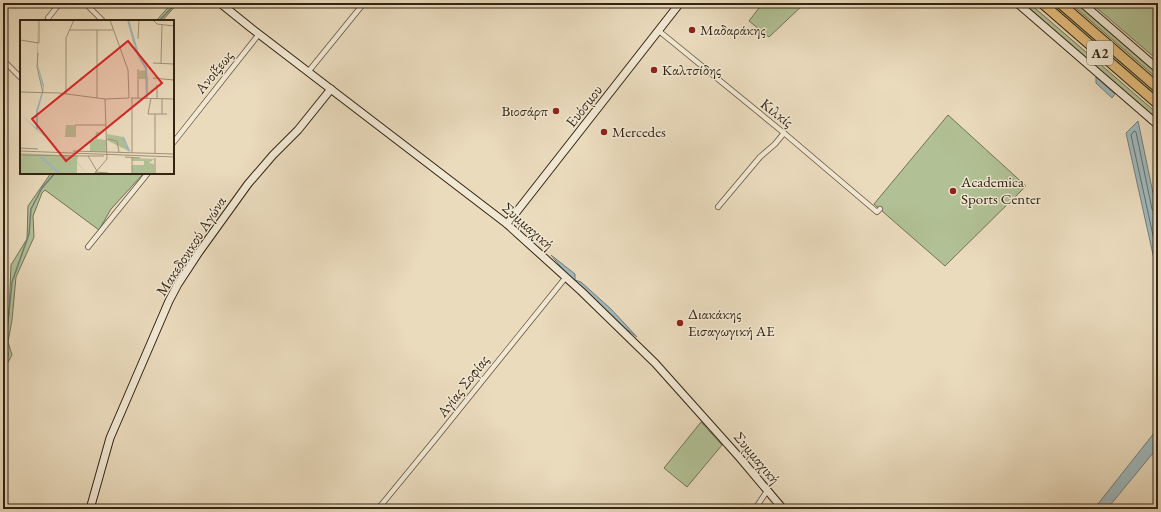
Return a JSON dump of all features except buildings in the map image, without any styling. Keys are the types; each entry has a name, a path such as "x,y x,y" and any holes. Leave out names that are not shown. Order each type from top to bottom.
{"highway":[{"name":"Α2","path":"1042,3 1158,104"},
{"name":"Α2","path":"1060,3 1158,88"}],"main road":[{"name":"Συμμαχική","path":"220,3 507,224 566,277 655,363 708,421 783,509"},
{"name":"Ευόσμου","path":"507,224 680,3"},
{"path":"1016,3 1158,125"},
{"path":"1082,3 1158,69"},
{"name":"Μακεδονικού Αγώνα","path":"90,509 110,438 169,301 178,284 248,184 298,130 331,89"}],"street":[{"path":"48,18 60,3"},
{"path":"85,3 102,20"},
{"path":"308,72 364,3"},
{"name":"Κιλκίς","path":"658,31 740,99 784,133 877,212 880,210"},
{"name":"Ανοίξεως","path":"174,142 259,34"},
{"path":"3,60 20,77"},
{"path":"718,207 760,157 775,144 784,133"},
{"path":"88,247 147,174"},
{"name":"Αγίας Σοφίας","path":"378,509 566,277"},
{"path":"756,509 768,491"}],"green space":[{"path":"172,3 178,3 163,20 157,20"},
{"path":"769,3 805,3 769,37 749,21 759,8"},
{"path":"1023,3 1029,3 1158,114 1158,120"},
{"path":"1049,3 1053,3 1158,94 1158,97"},
{"path":"1070,3 1077,3 1158,73 1158,79"},
{"path":"1091,3 1158,3 1158,60 1155,58"},
{"name":"Academica Sports Center","path":"948,115 1026,186 945,266 874,204"},
{"path":"50,174 143,174 111,209 99,230 45,190 42,193 33,216 34,237 16,277 12,320 8,342 12,355 3,371 3,362 7,354 4,342 9,314 11,265 27,239 28,206"},
{"path":"701,422 722,445 687,487 664,468"}],"water":[{"path":"1096,77 1115,94 1112,98 1096,83"},
{"path":"1138,121 1158,217 1158,277 1126,133"},
{"path":"551,255 575,274 575,280 581,282 611,309 637,337 621,325 574,283"},
{"path":"1158,428 1158,447 1107,509 1094,509"}],"waterway":[{"path":"160,20 176,3"},
{"path":"3,366 8,355 6,342 12,282 29,234 31,209 42,188 54,174"}],"place":[{"name":"Μαδαράκης","path":"692,30"},
{"name":"Καλτσίδης","path":"654,70"},
{"name":"Βιοσάρπ","path":"556,111"},
{"name":"Mercedes","path":"604,132"},
{"name":"Academica Sports Center","path":"953,191"},
{"name":"Διακάκης Εισαγωγική ΑΕ","path":"680,323"}]}
